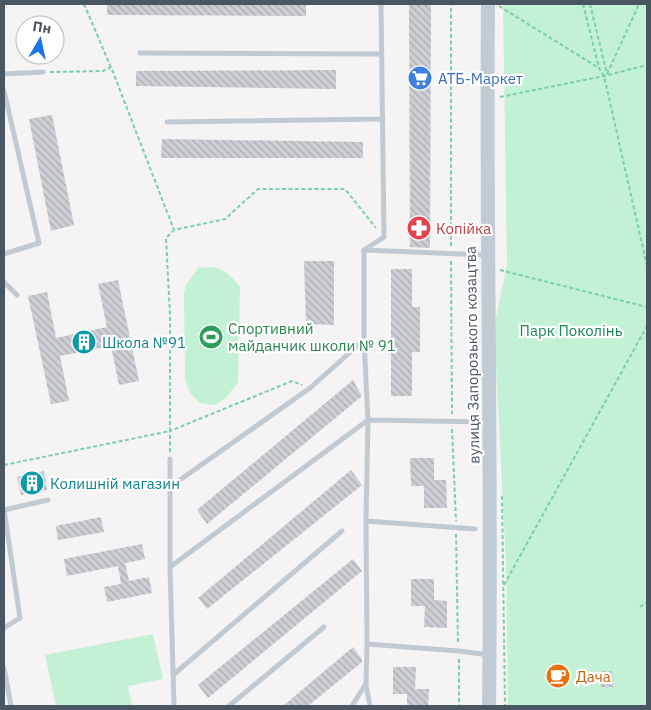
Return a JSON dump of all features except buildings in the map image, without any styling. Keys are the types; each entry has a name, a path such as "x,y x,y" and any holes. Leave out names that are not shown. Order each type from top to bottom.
{"street":[{"name":"вулиця Запорозького козацтва","path":"489,706 490,422 487,99 492,4"}],"lane":[{"path":"364,250 384,237 381,4"},
{"path":"140,53 381,54"},
{"path":"4,74 43,72"},
{"path":"4,91 39,243 4,254"},
{"path":"167,122 383,119"},
{"path":"364,250 451,252 487,255"},
{"path":"364,250 364,340 368,420 366,685 370,706"},
{"path":"4,282 17,295"},
{"path":"170,487 310,388 364,340"},
{"path":"170,567 368,420 490,422"},
{"path":"170,459 170,567 174,706"},
{"path":"4,628 20,618 4,510 48,500"},
{"path":"366,521 475,528"},
{"path":"173,675 342,531"},
{"path":"229,706 324,626"},
{"path":"367,644 458,651 490,656"},
{"path":"4,668 11,706"},
{"path":"352,706 366,685"}],"path":[{"path":"84,4 111,67 174,230"},
{"path":"451,4 452,422 459,706"},
{"path":"492,4 600,68"},
{"path":"583,4 600,68 604,76 647,266"},
{"path":"590,4 607,74"},
{"path":"607,74 639,4"},
{"path":"487,99 604,76 647,65"},
{"path":"43,72 103,71 111,67"},
{"path":"170,459 170,315 166,238 174,230 225,219 258,189 345,188 384,237"},
{"path":"500,270 647,306"},
{"path":"490,607 503,587 647,326"},
{"path":"4,465 170,431 292,381 310,388"},
{"path":"640,607 647,602"}],"green space":[{"name":"Парк Поколінь","path":"503,4 647,4 647,706 508,706 506,564 494,327 507,265"},
{"name":"Спортивний майданчик школи № 91","path":"212,267 228,274 240,287 238,382 225,399 214,405 200,403 191,394 185,381 184,293 186,285 198,268"},
{"path":"153,634 163,679 128,686 132,706 56,706 45,655"}],"place":[{"name":"АТБ-Маркет","path":"420,78"},
{"name":"Копійка","path":"419,228"},
{"name":"Спортивний майданчик школи № 91","path":"211,337"},
{"name":"Школа №91","path":"84,342"},
{"name":"Колишній магазин","path":"32,483"},
{"name":"Дача","path":"558,676"}]}
